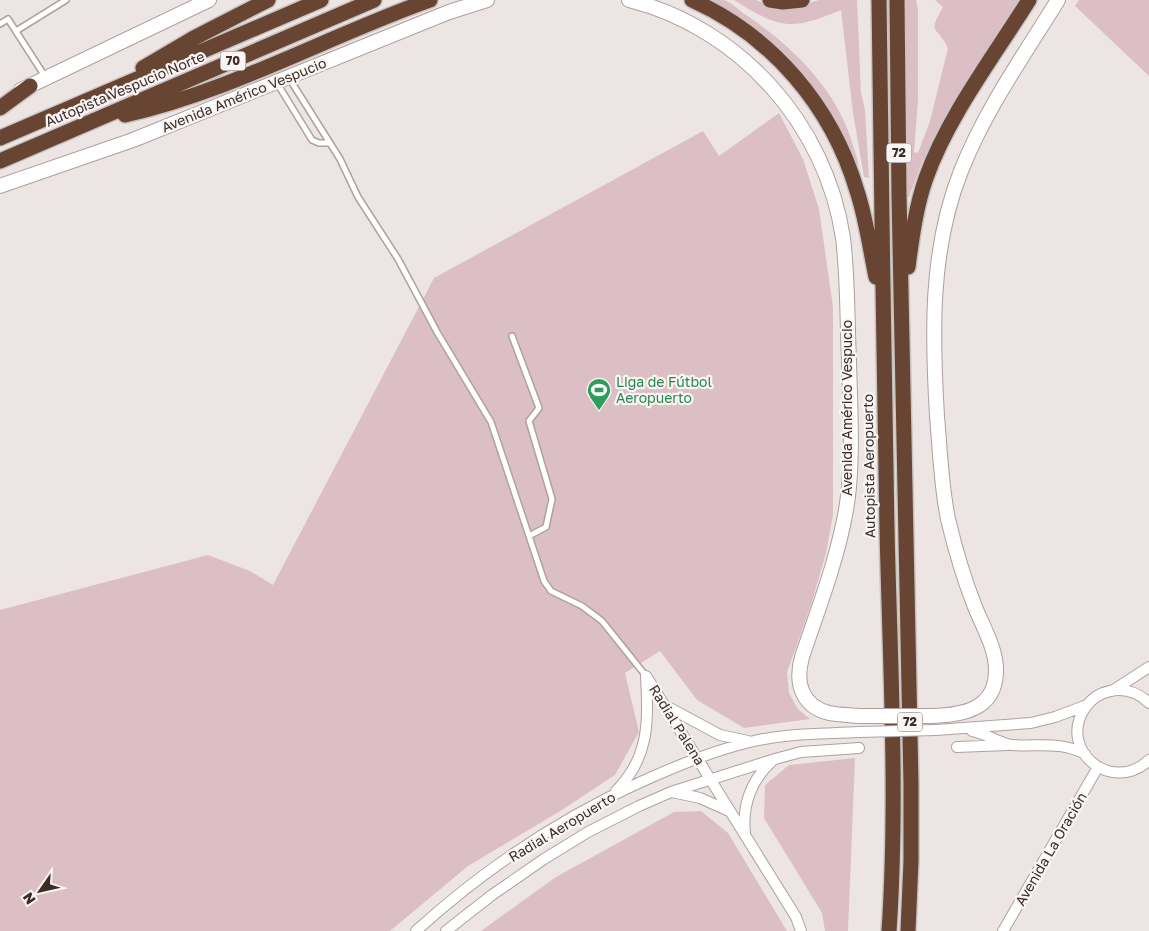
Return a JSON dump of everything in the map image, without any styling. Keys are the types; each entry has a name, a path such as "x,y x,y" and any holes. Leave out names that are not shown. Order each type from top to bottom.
{"highway":[{"path":"104,94 180,46 268,0"},
{"name":"Autopista Vespucio Norte","path":"0,138 322,0"},
{"name":"Autopista Vespucio Norte","path":"0,161 374,0"},
{"path":"92,121 153,108 209,90 430,0"},
{"path":"692,0 735,23 765,46 793,74 817,106 837,139 857,191 883,304"},
{"path":"770,0 783,2 802,0"},
{"name":"Autopista Aeropuerto","path":"880,0 892,811 892,886 888,931"},
{"name":"72","path":"897,0 911,784 911,862 908,931"},
{"path":"902,306 916,216 932,162 950,125 1029,0"},
{"path":"0,108 30,86"}],"street":[{"path":"0,100 197,3 209,0"},
{"name":"Avenida Américo Vespucio","path":"0,186 132,140 449,12 487,0"},
{"name":"Avenida Américo Vespucio","path":"629,0 696,26 728,46 779,95 805,130 819,160 833,196 841,228 845,256 850,388 850,470 847,507 840,540 802,657 798,675 806,698 816,708 831,714 932,716 960,714 976,707 990,692 996,679 993,652 960,564 948,518 942,481 934,327 935,284 941,244 953,195 970,149 1001,92 1058,0"},
{"path":"1112,691 1149,667"},
{"name":"Radial Palena","path":"646,676 796,917 801,931"},
{"name":"Radial Palena","path":"611,795 630,774 645,739 648,714 646,676"},
{"path":"1112,691 1123,690 1134,693 1149,703"},
{"name":"Radial Aeropuerto","path":"416,931 448,903 499,865 552,830 611,795 697,758 753,741 781,736 956,729 1031,723 1055,718 1087,705 1096,698 1112,691"},
{"name":"Radial Aeropuerto","path":"665,705 720,735 730,739 753,741"},
{"path":"1087,705 1079,721 1080,744 1085,754 1098,767 1110,772 1126,772 1139,768 1149,760"},
{"name":"Radial Aeropuerto","path":"956,729 982,733 1010,745"},
{"name":"Radial Aeropuerto","path":"957,747 1058,745 1085,754"},
{"name":"Radial Aeropuerto","path":"446,931 492,895 544,859 606,822 671,792 801,752 859,748"},
{"path":"745,834 744,816 751,788 761,772 775,759"},
{"name":"Avenida La Oración","path":"1003,931 1098,767"},
{"path":"671,792 700,798 730,812"}],"lane":[{"path":"16,31 66,0"},
{"path":"0,24 8,19 46,78"},
{"path":"282,80 312,140 319,143 330,143"},
{"path":"282,80 340,159 358,197 398,259 437,332 491,422 544,581 551,592 582,606 602,621 646,676"},
{"path":"512,336 539,408 529,421 552,499 546,527 529,536"}],"shaded area":[{"path":"705,0 724,0 732,4 779,39 811,71 838,108 858,162 858,175 829,113"},
{"path":"734,0 806,4 819,0 857,0 861,93 865,110 869,178 864,177 853,113 841,10 810,21 786,24 763,17"},
{"path":"904,0 916,0 918,10 918,99 914,152 918,153 930,121 948,48 935,29 935,22 943,7 935,0 1019,0 935,137 922,162 909,197 901,196"},
{"path":"1079,0 1149,0 1149,76 1075,6"},
{"path":"779,113 803,159 819,209 833,307 833,515 826,553 811,605 787,672 789,693 798,709 810,719 744,728 697,700 660,651 625,673 639,732 615,775 562,810 468,866 390,931 0,931 0,610 208,555 250,571 273,585 434,278 703,131 719,156"},
{"path":"855,758 848,931 825,931 822,913 764,818 765,785 789,765"},
{"path":"701,811 728,833 787,931 481,931 556,877 674,812"}],"place":[{"name":"Liga de Fútbol Aeropuerto","path":"599,411"}]}
